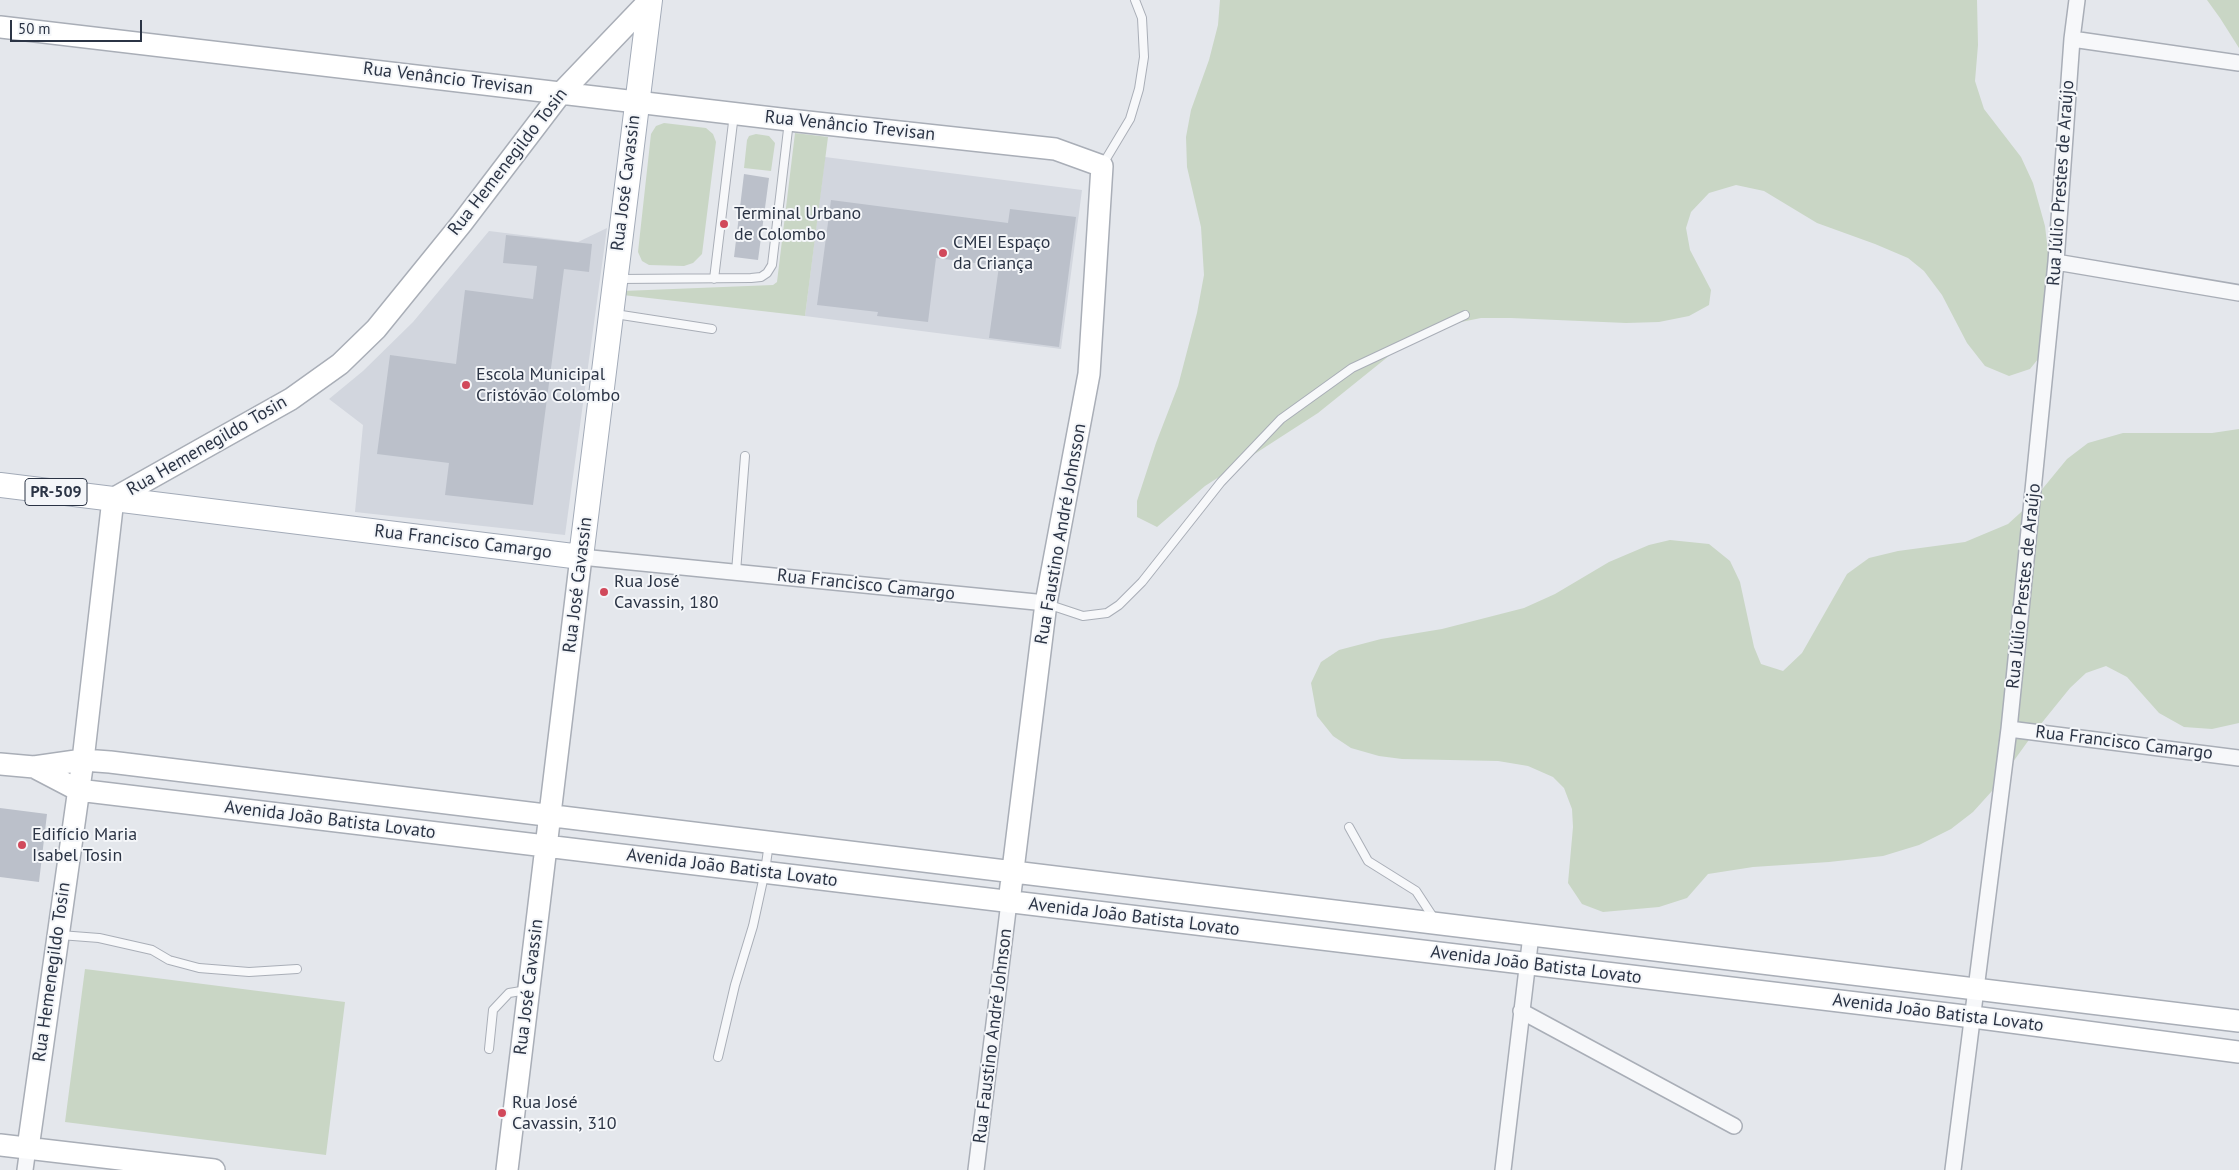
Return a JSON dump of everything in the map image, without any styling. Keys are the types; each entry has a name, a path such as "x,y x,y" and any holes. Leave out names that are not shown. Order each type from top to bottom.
{"main road":[{"name":"Rua José Cavassin","path":"581,557 649,0"},
{"name":"Rua Francisco Camargo","path":"0,485 581,557"}],"street":[{"name":"Rua Hemenegildo Tosin","path":"25,1170 83,760 113,499 291,399 340,364 376,329 462,223 561,92 649,0"},
{"name":"Rua Júlio Prestes de Araújo","path":"1953,1170 2009,729 2056,262 2072,39 2078,0"},
{"name":"Rua Venâncio Trevisan","path":"0,27 789,120 1055,149 1102,166"},
{"path":"2072,39 2239,63"},
{"name":"Rua Faustino André Johnsson","path":"1009,902 1046,604 1089,374 1102,166"},
{"path":"2056,262 2239,293"},
{"name":"Rua Francisco Camargo","path":"581,557 1046,604"},
{"name":"Rua José Cavassin","path":"507,1170 581,557"},
{"name":"Rua Francisco Camargo","path":"2009,729 2239,758"},
{"name":"Avenida João Batista Lovato","path":"0,764 34,767 83,760 119,763 2239,1020"},
{"name":"Avenida João Batista Lovato","path":"34,767 78,790 1973,1017 2239,1052"},
{"path":"640,857 643,827"},
{"name":"Rua Faustino André Johnson","path":"976,1170 1009,902"},
{"path":"1504,1170 1531,935"},
{"path":"1521,1011 1734,1126"},
{"path":"0,1145 214,1170"}],"lane":[{"path":"1102,166 1130,119 1140,89 1144,57 1142,18 1135,0"},
{"path":"714,279 734,113"},
{"path":"614,279 761,277 772,266 789,120"},
{"path":"610,313 712,329"},
{"path":"1046,604 1083,616 1106,613 1119,605 1142,582 1221,482 1281,419 1352,368 1465,315"},
{"path":"736,572 745,456"},
{"path":"1349,827 1368,861 1416,891 1437,923"},
{"path":"718,1057 765,872 770,841"},
{"path":"58,934 99,938 152,950 169,960 199,968 249,972 296,969"},
{"path":"489,1048 494,1010 509,993 529,990"}],"shaded area":[{"name":"CMEI Espaço da Criança","path":"825,157 1082,190 1061,349 805,316"},
{"name":"Escola Municipal Cristóvão Colombo","path":"607,228 565,535 355,512 363,425 329,399 363,371 413,322 489,231 578,242"}],"green space":[{"path":"1220,0 1977,0 1978,45 1975,81 1984,109 2021,157 2033,183 2045,226 2054,302 2047,348 2030,369 2009,376 1985,366 1967,343 1942,295 1924,271 1908,258 1817,223 1764,191 1736,185 1709,193 1691,212 1686,228 1690,250 1711,290 1709,305 1689,316 1659,322 1626,323 1481,318 1431,328 1405,343 1318,413 1205,486 1157,527 1137,517 1137,501 1156,443 1178,386 1197,313 1204,275 1201,227 1187,167 1186,137 1191,110 1209,60 1218,25"},
{"path":"2207,0 2239,0 2239,48 2220,18"},
{"path":"664,123 706,128 713,134 716,142 702,254 693,263 684,266 649,265 642,261 638,252 651,134 656,126"},
{"path":"795,133 828,137 805,316 623,295 623,291 773,285 777,282"},
{"path":"756,134 769,136 775,143 771,171 744,168 747,140 749,136"},
{"path":"2239,429 2239,723 2212,729 2184,727 2159,713 2127,677 2106,666 2086,673 2070,688 2036,730 1992,791 1973,812 1951,829 1919,845 1883,856 1753,867 1708,874 1687,898 1659,907 1603,912 1582,904 1568,883 1573,827 1572,809 1564,788 1553,777 1528,766 1498,761 1402,759 1379,756 1351,748 1333,736 1317,716 1311,683 1321,662 1339,650 1381,639 1442,629 1524,608 1555,594 1609,562 1649,545 1670,540 1709,544 1730,561 1740,582 1754,647 1761,664 1783,671 1802,653 1847,574 1869,558 1898,551 1965,542 2008,524 2030,504 2067,459 2088,443 2123,433 2212,433"},
{"path":"85,969 345,1002 326,1155 65,1122"}],"building":[{"path":"744,174 769,178 758,260 734,257"},
{"path":"831,200 1008,223 1010,209 1076,217 1059,347 989,338 999,266 936,258 928,322 877,316 878,312 817,305"},
{"path":"506,235 592,244 589,272 564,269 533,505 445,495 449,463 377,454 390,355 456,364 465,290 533,299 537,266 503,263"},
{"name":"Edifício Maria Isabel Tosin","path":"0,808 47,814 39,882 0,877"}],"place":[{"name":"Terminal Urbano de Colombo","path":"724,224"},
{"name":"CMEI Espaço da Criança","path":"943,253"},
{"name":"Escola Municipal Cristóvão Colombo","path":"466,385"},
{"name":"Rua José Cavassin, 180","path":"604,592"},
{"name":"Edifício Maria Isabel Tosin","path":"22,845"},
{"name":"Rua José Cavassin, 310","path":"502,1113"}]}
